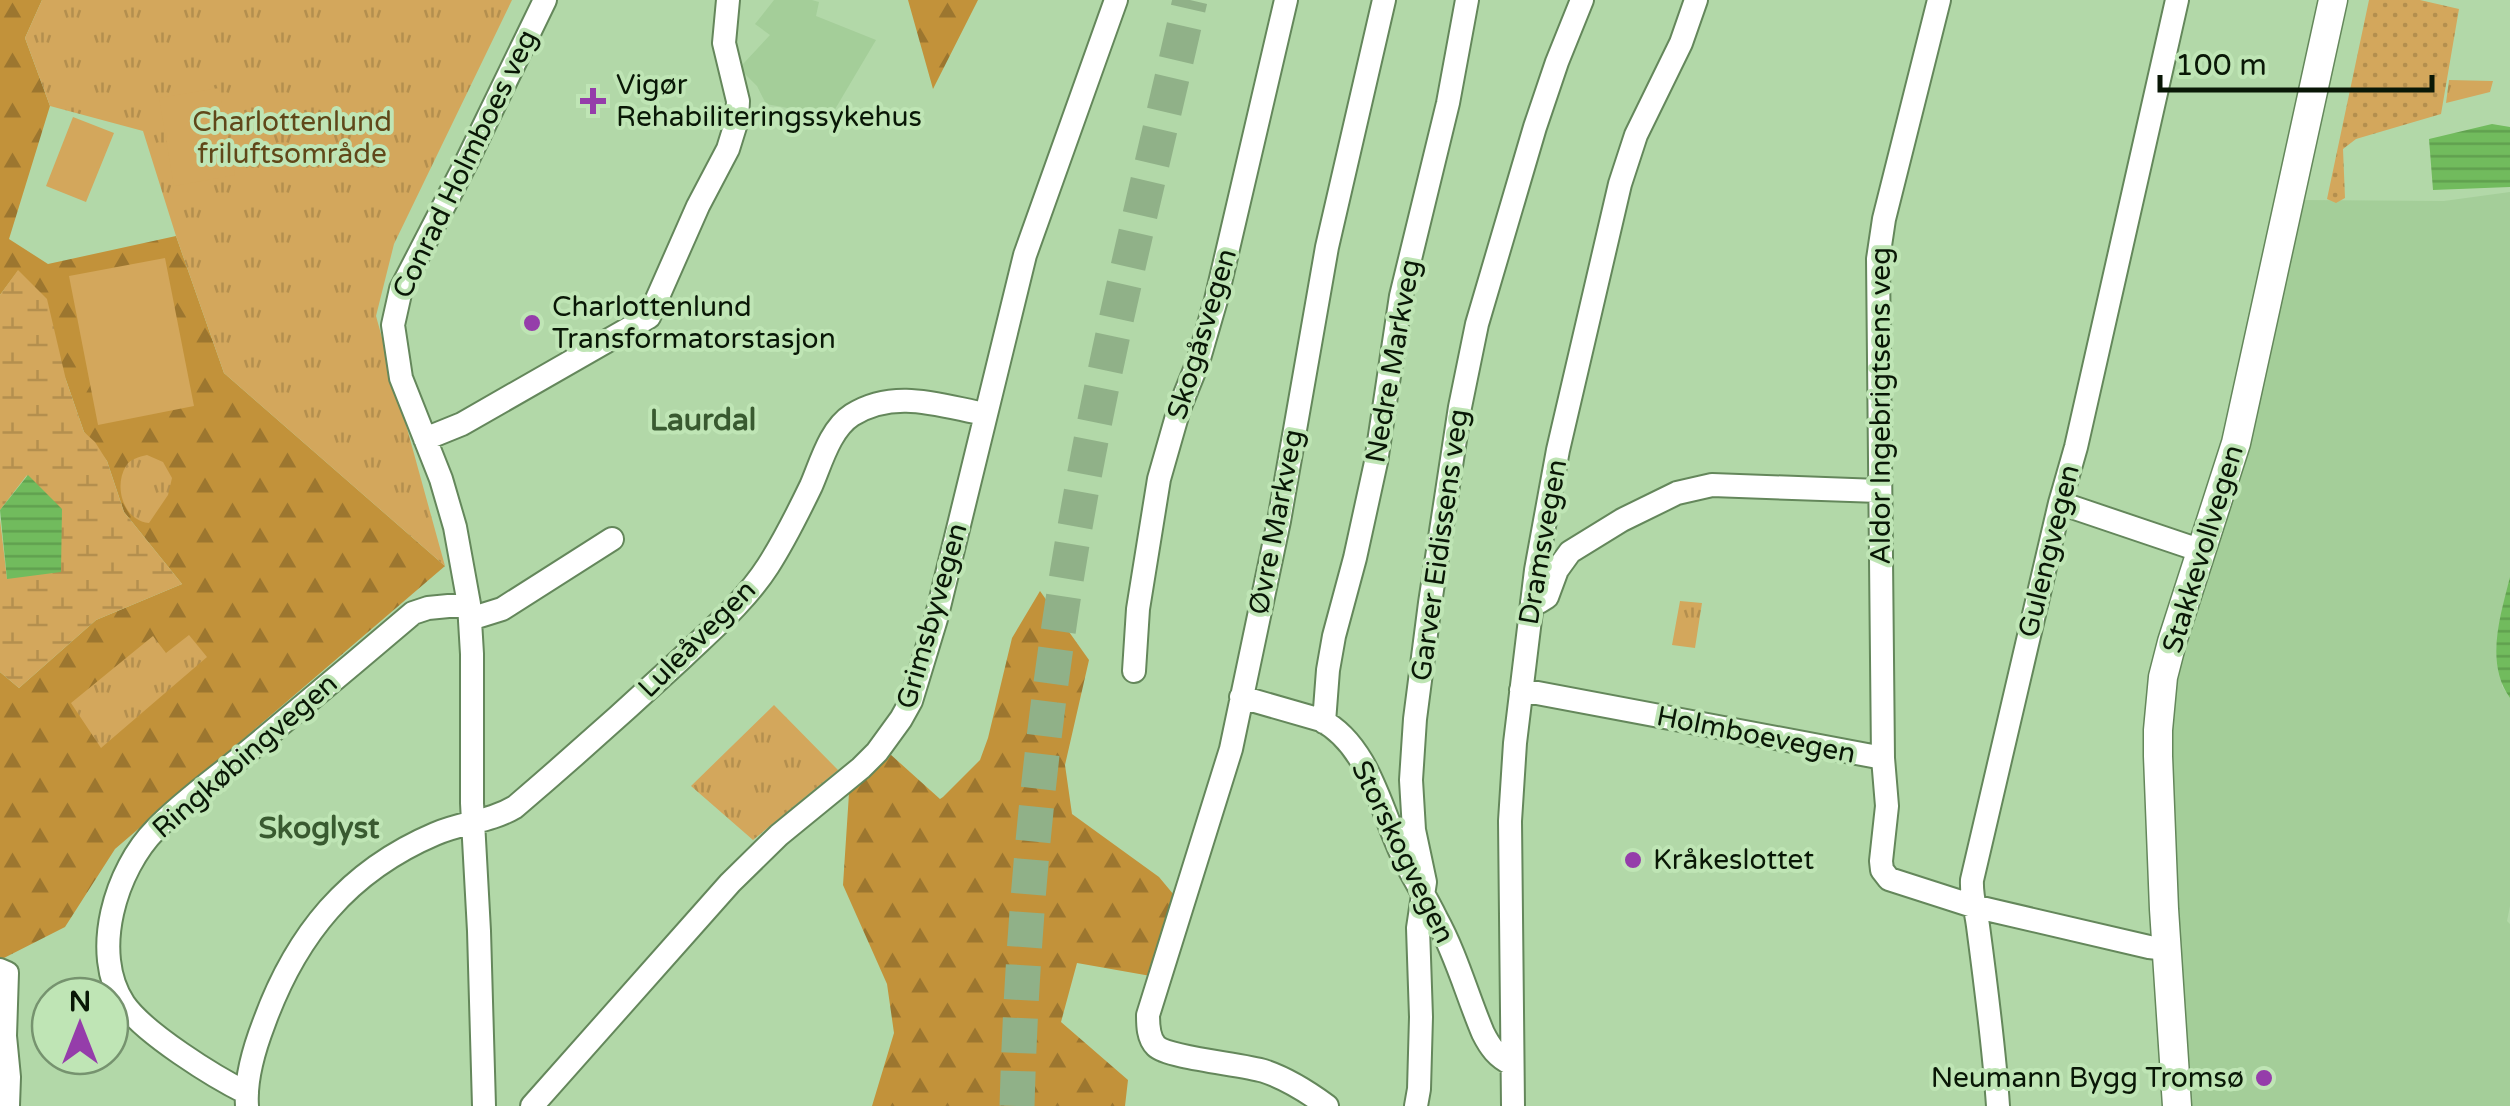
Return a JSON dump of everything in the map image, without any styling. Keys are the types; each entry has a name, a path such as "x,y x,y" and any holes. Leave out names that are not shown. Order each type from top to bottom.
{"street":[{"name":"Conrad Holmboes veg","path":"484,1106 470,612 454,527 441,480 401,378 393,325 401,289 545,0"},
{"path":"424,438 462,424 649,317 728,149 737,120 738,102 724,43 728,0"},
{"name":"Grimsbyvegen","path":"532,1106 730,883 780,835 861,768 902,720 927,651 1024,254 1116,0"},
{"name":"Skogåsvegen","path":"1134,671 1138,610 1158,479 1216,300 1286,0"},
{"name":"Øvre Markveg","path":"1327,1106 1267,1072 1169,1053 1157,1047 1151,1038 1148,1015 1224,773 1279,521 1326,247 1384,0"},
{"name":"Nedre Markveg","path":"1324,722 1334,636 1373,480 1402,296 1448,103 1467,0"},
{"name":"Garver Eidissens veg","path":"1416,1106 1418,928 1424,869 1414,830 1412,748 1430,603 1477,324 1552,77 1582,0"},
{"name":"Dramsvegen","path":"1513,1106 1510,821 1520,690 1532,602 1558,450 1612,212 1636,135 1681,43 1696,0"},
{"name":"Aldor Ingebrigtsens veg","path":"1883,758 1878,260 1884,219 1939,0"},
{"name":"Gulengvegen","path":"1998,1106 1972,880 2080,428 2176,0"},
{"name":"Stakkevollvegen","path":"2177,1106 2166,949 2158,730 2168,660 2236,444 2334,0"},
{"name":"Luleåvegen","path":"247,1100 256,1043 277,988 329,907 382,862 435,834 500,816 515,806 717,625 768,566 841,424 855,413 896,401 920,400 985,414"},
{"path":"1532,602 1547,597 1557,570 1570,552 1635,513 1678,493 1712,484 1879,491"},
{"path":"2060,502 2202,551"},
{"path":"470,612 502,610 612,539"},
{"name":"Ringkøbingvegen","path":"247,1100 138,1020 122,1001 110,964 111,924 118,887 154,830 413,613 428,608 470,612"},
{"name":"Holmboevegen","path":"1520,690 1883,758 1887,806 1881,854 1884,875 1901,885 1973,906 2166,949"},
{"name":"Storskogvegen","path":"1241,697 1324,722 1348,742 1366,770 1401,852 1438,920 1491,1048 1512,1064"},
{"path":"0,970 7,973 8,1106"}],"shaded area":[{"path":"774,0 819,2 816,16 876,40 831,116 766,104 757,86 743,72 743,64 770,35 755,24"},
{"path":"2492,124 2510,127 2510,187 2433,190 2429,139"},
{"path":"2510,192 2510,577 2502,612 2502,686 2510,698 2510,1106 2178,1106 2158,674 2298,200 2444,201"},
{"path":"28,475 62,509 61,572 7,579 0,510"},
{"path":"2510,577 2510,698 2502,684 2496,655"}],"green space":[{"path":"0,0 42,0 25,38 50,106 9,239 48,264 176,236 224,373 445,566 115,849 65,927 0,960 0,672 19,688 96,620 182,584 124,512 107,461 84,432 66,380 18,271 0,295"},
{"name":"Charlottenlund friluftsområde","path":"42,0 512,0 394,244 376,316 445,566 224,373 143,131 50,106 25,38"},
{"path":"908,0 978,0 933,89"},
{"path":"2369,0 2420,0 2459,9 2441,114 2356,139 2343,149 2345,198 2336,203 2327,199"},
{"path":"2449,80 2493,81 2490,92 2446,103"},
{"path":"219,88 235,175 174,186 159,98"},
{"path":"73,117 114,133 86,202 46,186"},
{"path":"165,258 194,406 98,425 69,276"},
{"path":"18,270 47,299 66,380 84,432 107,461 124,512 182,584 96,620 19,688 0,672 0,519 7,579 27,475 0,510 0,295"},
{"path":"147,455 163,462 172,478 168,495 149,523 127,510 121,493 122,474 128,464"},
{"path":"1040,591 1089,660 1065,765 1072,814 1159,877 1179,901 1162,978 1077,963 1061,1022 1128,1080 1125,1106 872,1106 894,1033 887,984 843,885 850,778 890,754 940,799 943,797 980,760 1012,638"},
{"path":"1680,601 1702,603 1695,648 1672,645"},
{"path":"189,635 207,657 101,748 71,703 153,636 166,653"},
{"path":"774,705 838,770 753,840 691,786"}],"tunnel":[{"path":"1017,1106 1031,859 1061,614 1100,394 1190,0"}],"place":[{"name":"Vigør Rehabiliteringssykehus","path":"593,101"},
{"name":"Charlottenlund Transformatorstasjon","path":"532,323"},
{"name":"Kråkeslottet","path":"1633,860"},
{"name":"Neumann Bygg Tromsø","path":"2264,1078"}],"district":[{"name":"Laurdal","path":"703,420"},
{"name":"Skoglyst","path":"319,828"}]}
